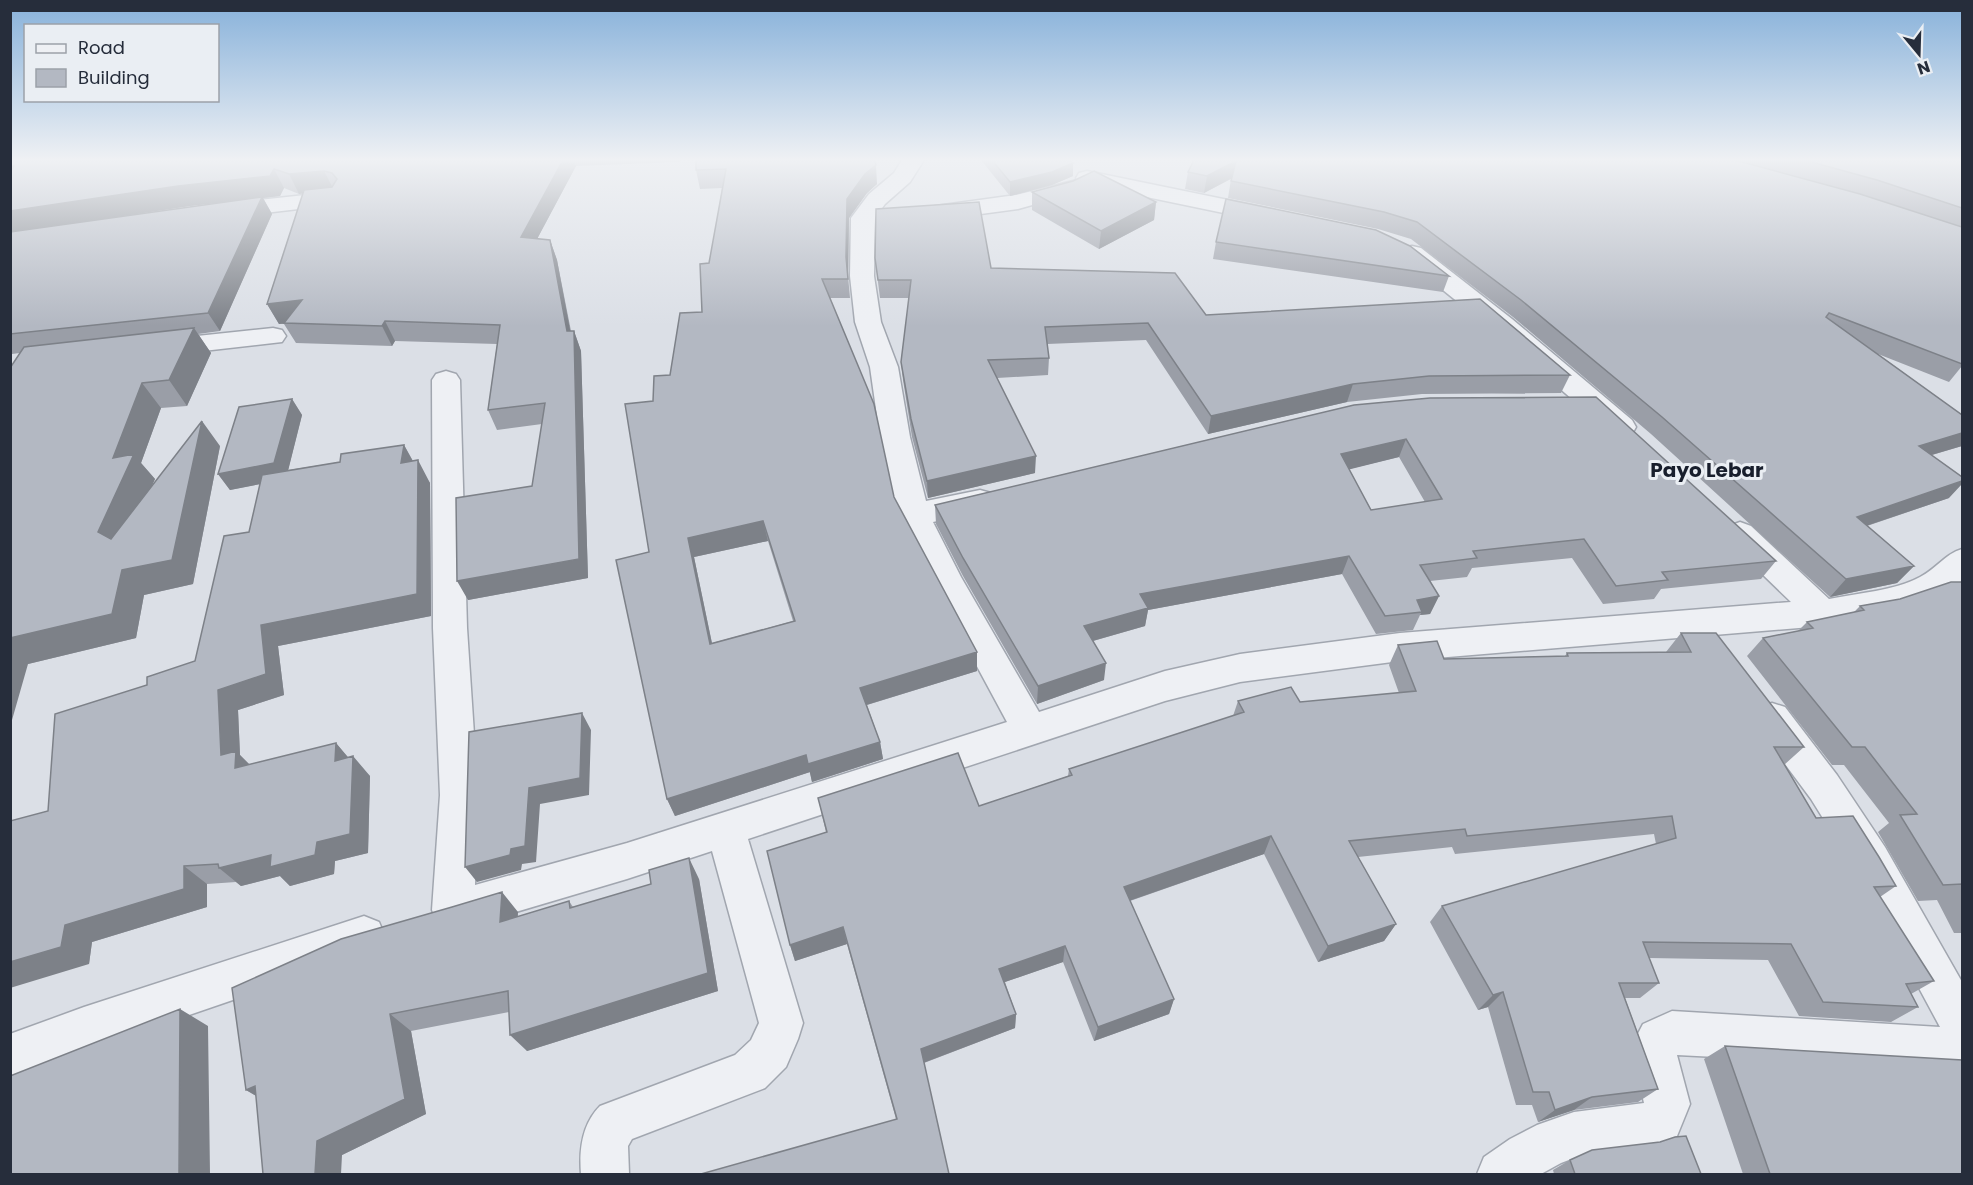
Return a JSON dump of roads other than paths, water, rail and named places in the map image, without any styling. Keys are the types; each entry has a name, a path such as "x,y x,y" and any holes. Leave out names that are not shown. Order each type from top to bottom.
{"street":[{"path":"865,215 862,276 868,322 884,367 895,437 914,515 946,581 1030,729"},
{"path":"863,218 903,215"},
{"path":"1267,215 1285,219"},
{"path":"1394,244 1410,251 1503,325 1640,443"},
{"path":"132,351 273,336"},
{"path":"437,915 459,795 450,628 446,380"},
{"path":"1560,404 1594,403"},
{"path":"914,515 1009,494"},
{"path":"1718,514 1823,613"},
{"path":"10,1058 84,1029 324,947 596,870 1165,686 1240,668 1400,647 1710,638 1911,595 1945,577 1962,561"},
{"path":"1755,696 1824,787 1871,860 1962,1024"},
{"path":"604,1174 604,1137 608,1129 616,1122 749,1072 765,1061 774,1048 781,1023 725,829"},
{"path":"1501,1174 1533,1151 1556,1141 1575,1135 1645,1128 1661,1120 1667,1104 1653,1047 1664,1035 1672,1033 1816,1040 1962,1051"}],"district":[{"name":"Payo Lebar","path":"1707,470"}]}
